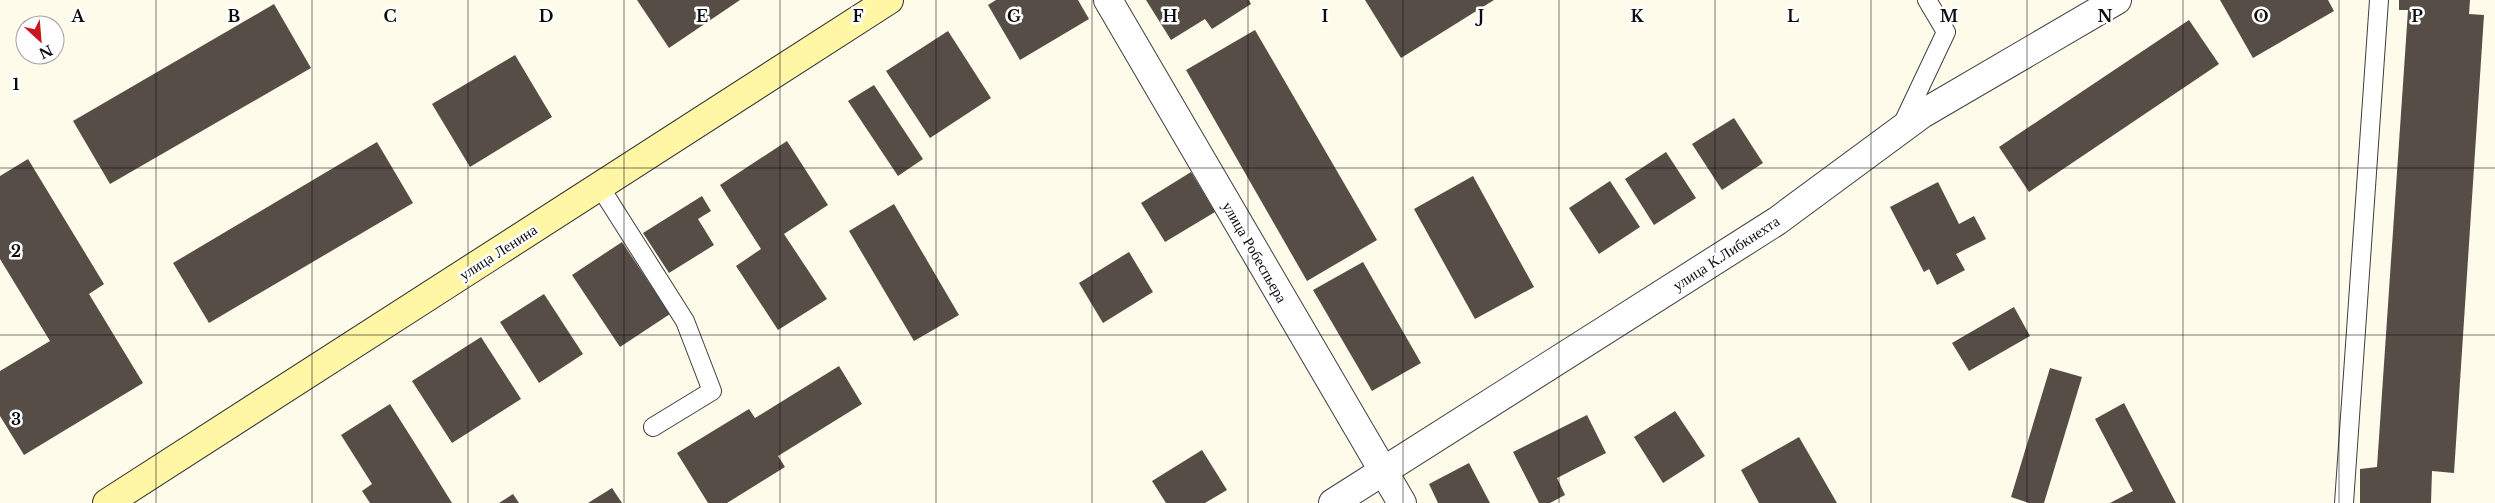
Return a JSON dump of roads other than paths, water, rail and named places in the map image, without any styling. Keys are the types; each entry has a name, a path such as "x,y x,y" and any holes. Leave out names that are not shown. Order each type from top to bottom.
{"main road":[{"name":"улица Ленина","path":"107,503 889,0"}],"street":[{"name":"улица Робеспьера","path":"1108,0 1402,503"},
{"name":"улица К.Либкнехта","path":"1333,503 1777,221 1922,114 2116,0"}],"lane":[{"path":"1899,132 1946,32 1927,0"},
{"path":"2344,503 2379,0"},
{"path":"600,187 685,321 712,391 653,427"}]}
